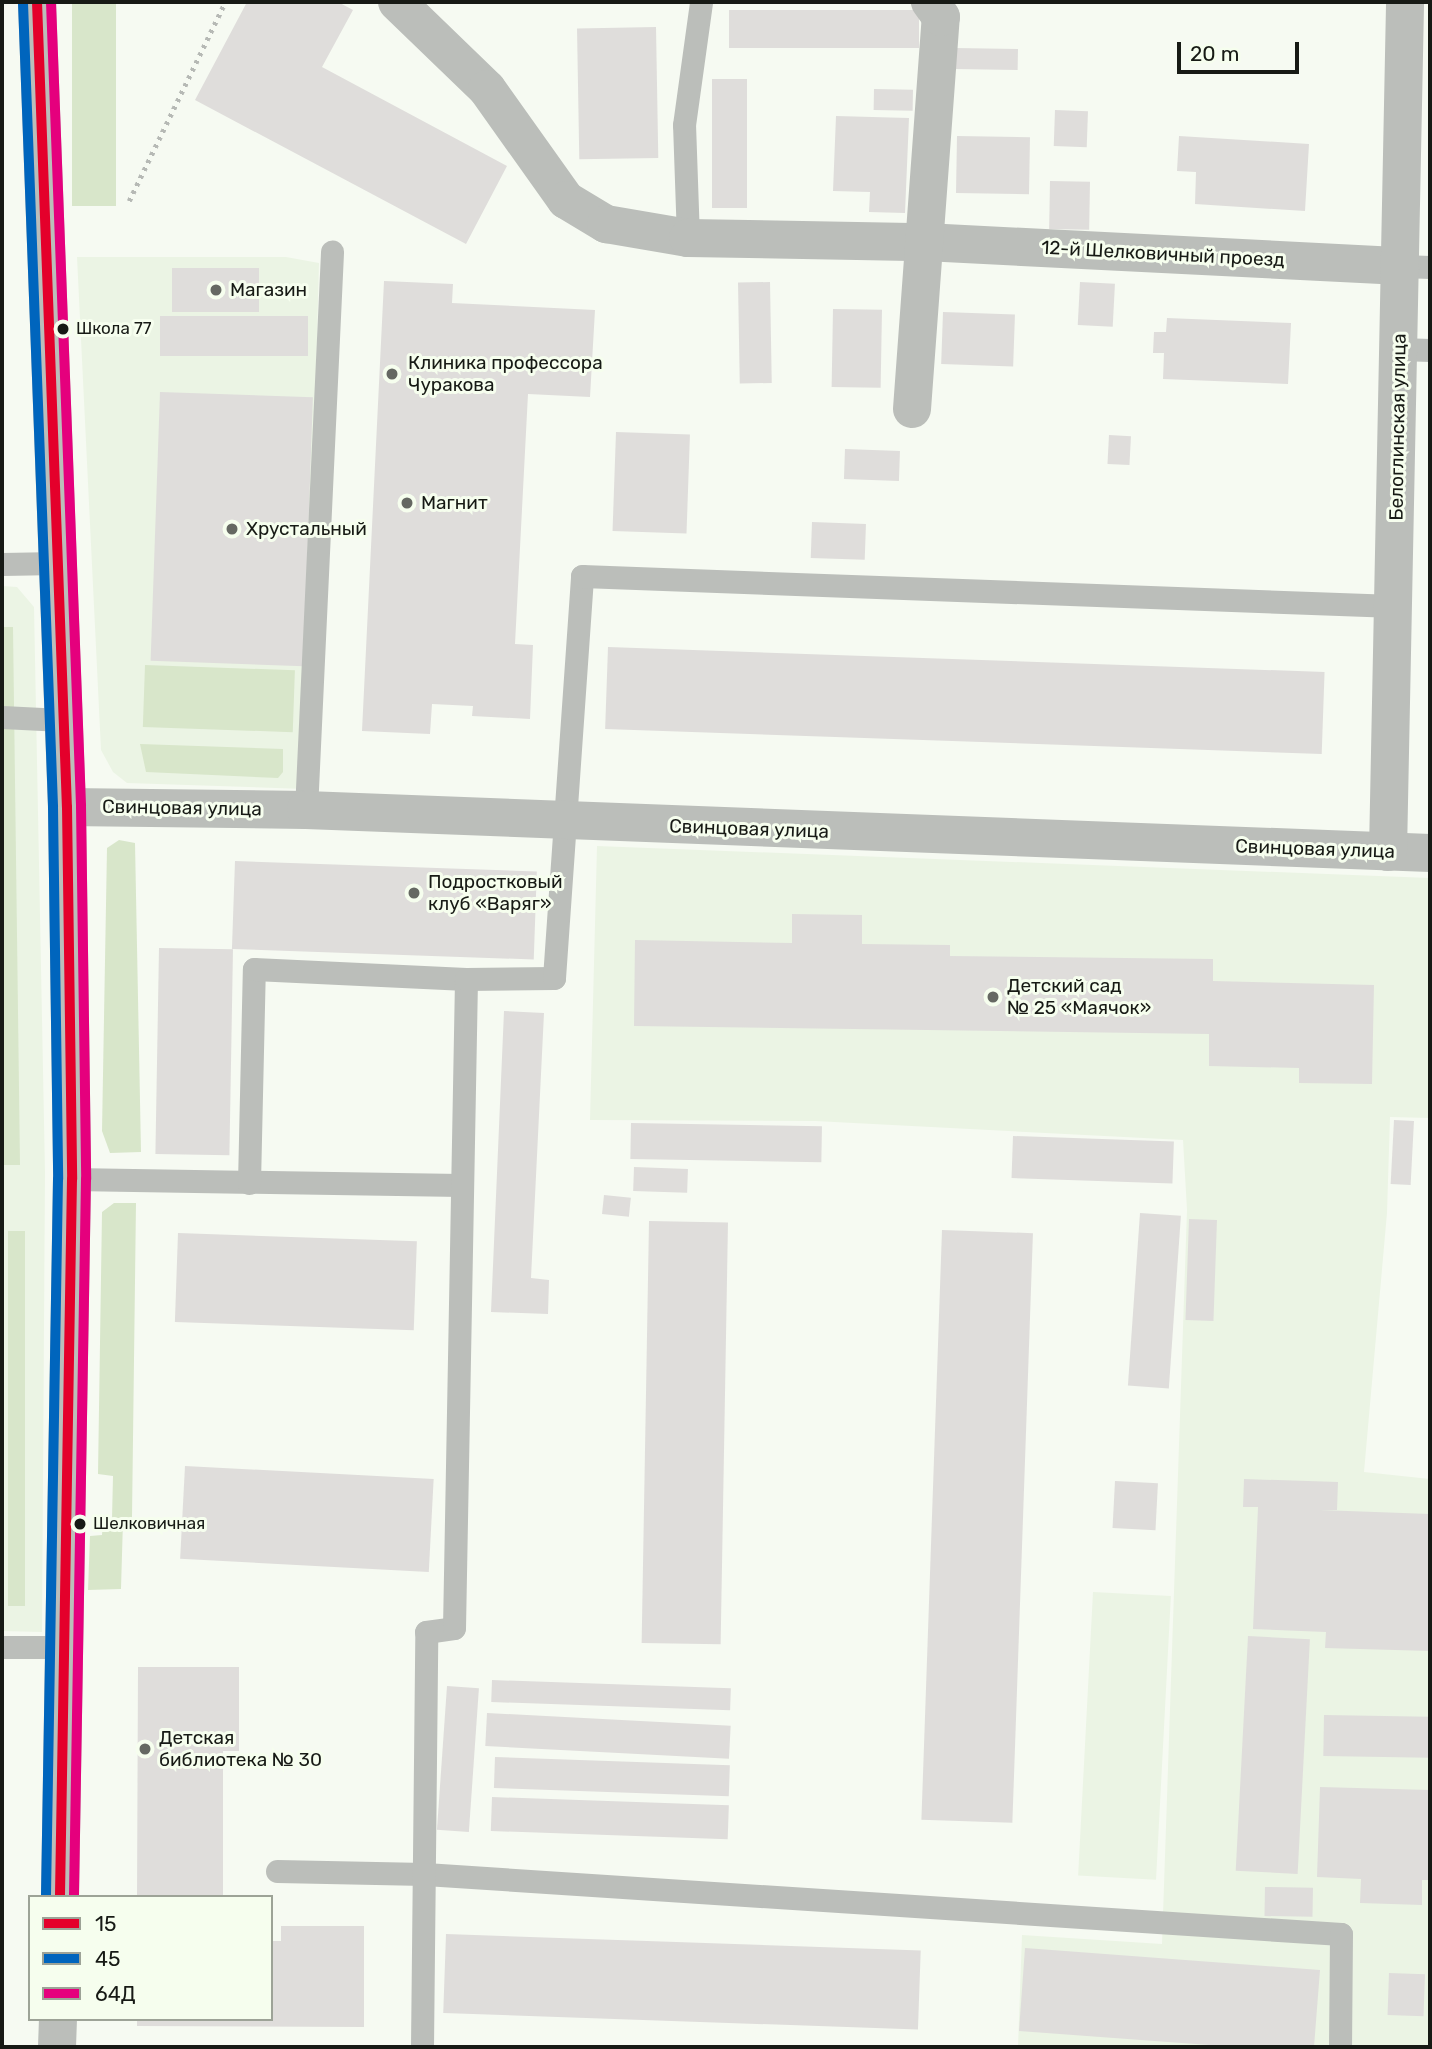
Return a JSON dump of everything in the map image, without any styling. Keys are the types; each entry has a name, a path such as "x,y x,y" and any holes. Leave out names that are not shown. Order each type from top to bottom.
{"street":[{"path":"37,2 67,807 72,1179 60,1895"},
{"name":"12-й Шелковичный проезд","path":"397,2 487,89 566,200 606,224 688,238 925,242 1416,266"},
{"path":"912,409 940,17 930,2"},
{"name":"Белоглинская улица","path":"1388,852 1394,606 1415,349 1416,266 1405,2"},
{"name":"Свинцовая улица","path":"67,807 306,810 1430,853"},
{"path":"57,2047 58,2021"}],"lane":[{"path":"688,238 684,125 701,2"},
{"path":"306,810 332,252"},
{"path":"2,564 57,563"},
{"path":"249,1183 254,969 466,979 554,978 582,576 1394,606"},
{"path":"2,717 62,720"},
{"path":"422,2047 426,1632 454,1628 466,979"},
{"path":"72,1179 461,1185"},
{"path":"2,1647 64,1647"},
{"path":"277,1871 425,1874 1341,1934 1340,2047"}],"path":[{"path":"129,201 225,2"}],"shaded area":[{"path":"77,257 286,257 319,263 305,789 127,783 113,772 101,750"},
{"path":"2,586 17,587 34,607 45,1173 42,1632 2,1631"},
{"path":"597,846 1430,878 1430,1118 1390,1117 1387,1213 1364,1472 1430,1479 1430,2047 1018,2047 1022,1935 1162,1944 1187,1210 1183,1140 815,1121 590,1120"},
{"path":"1093,1592 1171,1596 1156,1880 1078,1876"}],"green space":[{"path":"72,2 116,2 116,206 72,206"},
{"path":"2,627 13,627 20,1165 2,1165"},
{"path":"145,665 295,670 293,732 143,727"},
{"path":"140,744 283,749 283,772 278,778 146,772"},
{"path":"119,840 135,843 141,1152 110,1153 102,1131 107,848"},
{"path":"114,1203 136,1203 132,1518 112,1518 113,1476 98,1474 102,1212"},
{"path":"8,1231 25,1231 25,1606 8,1606"},
{"path":"103,1520 123,1521 121,1589 88,1590 90,1536 102,1535"}],"building":[{"path":"247,2 338,2 353,10 322,67 507,166 466,244 195,100"},
{"path":"729,10 919,10 919,48 729,48"},
{"path":"656,27 658,158 579,159 577,28"},
{"path":"955,48 1018,49 1018,70 955,69"},
{"path":"712,79 747,79 747,208 712,208"},
{"path":"874,89 913,90 913,111 874,110"},
{"path":"1055,110 1088,111 1087,147 1054,146"},
{"path":"836,116 909,118 905,213 869,212 870,192 833,191"},
{"path":"957,136 1030,137 1029,194 956,193"},
{"path":"1179,136 1309,144 1305,211 1195,204 1196,172 1177,171"},
{"path":"1050,181 1090,182 1089,230 1049,229"},
{"name":"Магазин","path":"172,268 259,268 259,312 172,312"},
{"path":"384,281 453,284 452,303 595,310 590,397 528,394 515,644 533,645 530,719 472,716 473,706 432,704 430,734 362,731"},
{"path":"770,282 772,383 740,384 738,283"},
{"path":"1080,282 1115,284 1113,327 1078,325"},
{"path":"833,309 882,310 881,388 832,387"},
{"path":"943,312 1015,315 1013,366 941,364"},
{"path":"160,316 308,316 308,356 160,356"},
{"path":"1167,318 1291,323 1288,384 1163,379 1164,353 1153,353 1154,332 1166,332"},
{"name":"Хрустальный","path":"160,392 313,397 304,666 151,661"},
{"path":"616,432 690,435 686,534 613,531"},
{"path":"1109,435 1131,436 1129,465 1107,464"},
{"path":"845,449 900,451 899,481 844,479"},
{"path":"812,522 866,524 865,560 811,558"},
{"path":"608,647 1325,672 1322,754 605,729"},
{"path":"235,861 537,872 534,959 232,949"},
{"path":"792,914 862,915 862,944 950,945 950,956 1213,959 1213,981 1374,985 1372,1084 1299,1083 1299,1068 1209,1066 1209,1034 634,1026 635,940 792,943"},
{"path":"159,948 233,949 229,1155 155,1154"},
{"path":"504,1011 544,1013 531,1278 549,1280 548,1314 491,1312"},
{"path":"1394,1120 1414,1121 1411,1185 1391,1184"},
{"path":"631,1123 822,1126 821,1162 630,1159"},
{"path":"1013,1136 1174,1142 1172,1184 1012,1178"},
{"path":"634,1167 688,1169 687,1193 633,1191"},
{"path":"604,1195 631,1198 629,1217 602,1214"},
{"path":"1140,1213 1181,1216 1169,1388 1128,1386"},
{"path":"1189,1219 1217,1220 1213,1321 1185,1320"},
{"path":"649,1221 728,1222 721,1644 642,1643"},
{"path":"942,1230 1033,1233 1012,1823 921,1820"},
{"path":"178,1233 417,1241 414,1330 175,1322"},
{"path":"185,1466 434,1479 429,1572 180,1559"},
{"path":"1244,1479 1338,1482 1337,1510 1320,1510 1430,1514 1430,1651 1325,1648 1326,1632 1253,1629 1258,1507 1243,1507"},
{"path":"1115,1481 1158,1483 1155,1530 1113,1528"},
{"path":"1248,1636 1310,1639 1298,1874 1236,1871"},
{"path":"138,1667 239,1667 239,1751 223,1751 223,1895 137,1895"},
{"path":"492,1680 731,1688 730,1710 491,1702"},
{"path":"447,1686 479,1688 469,1832 437,1830"},
{"path":"487,1713 731,1726 729,1759 485,1746"},
{"path":"1324,1715 1430,1717 1429,1758 1323,1756"},
{"path":"495,1757 730,1765 729,1796 494,1788"},
{"path":"1320,1787 1430,1790 1430,1880 1422,1880 1422,1905 1360,1903 1361,1879 1317,1877"},
{"path":"492,1797 729,1805 728,1839 491,1831"},
{"path":"1265,1887 1313,1888 1312,1917 1264,1916"},
{"path":"281,1926 364,1926 364,2027 137,2026 137,2021 273,2021 273,1941 281,1941"},
{"path":"446,1934 921,1951 918,2030 443,2013"},
{"path":"1025,1948 1320,1970 1314,2047 1236,2047 1019,2031"},
{"path":"1389,1973 1425,1974 1424,2016 1388,2015"}],"transit line":[{"name":"15","path":"37,2 67,807 72,1179 60,1895"},
{"name":"64Д","path":"51,2 81,806 86,1179 74,1895"},
{"name":"45","path":"23,3 53,807 58,1179 46,1895"}],"place":[{"name":"Магазин","path":"216,290"},
{"name":"Школа 77","path":"63,329"},
{"name":"Клиника профессора Чуракова","path":"392,374"},
{"name":"Магнит","path":"407,503"},
{"name":"Хрустальный","path":"232,529"},
{"name":"Подростковый клуб «Варяг»","path":"414,893"},
{"name":"Детский сад № 25 «Маячок»","path":"993,997"},
{"name":"Шелковичная","path":"80,1524"},
{"name":"Детская библиотека № 30","path":"145,1749"}]}
